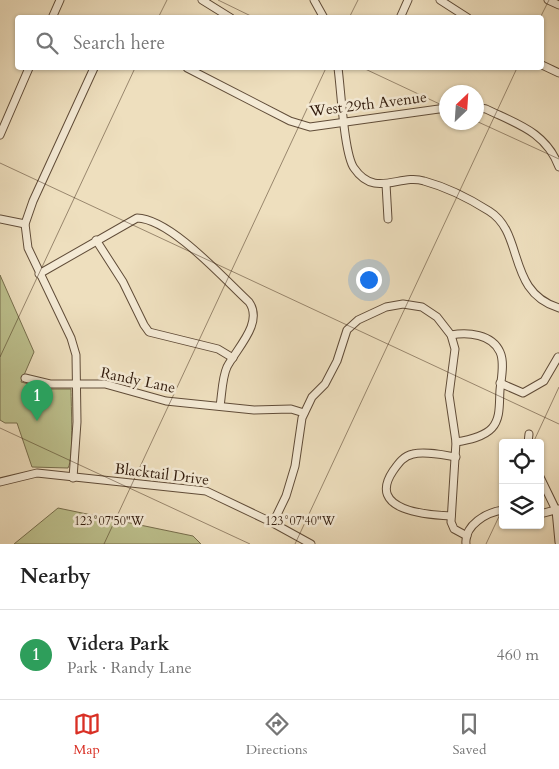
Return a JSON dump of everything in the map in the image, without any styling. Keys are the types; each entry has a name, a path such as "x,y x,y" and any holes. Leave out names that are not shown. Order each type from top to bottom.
{"street":[{"path":"53,15 60,0"},
{"path":"202,0 226,15"},
{"path":"314,0 322,15"},
{"path":"401,15 408,0"},
{"path":"440,0 463,15"},
{"path":"548,0 559,5"},
{"path":"544,66 559,73"},
{"path":"0,135 28,70"},
{"path":"73,478 77,443 77,384 74,343 28,248 25,224 33,202 93,70"},
{"name":"West 29th Avenue","path":"191,70 300,125 310,127 439,109"},
{"path":"338,70 347,149 353,168 360,176 370,182 386,184 421,180 490,211 501,220 506,230 523,279 536,295 550,306 559,308"},
{"path":"484,110 541,138 551,148 559,167"},
{"path":"386,184 388,219"},
{"path":"39,274 134,218 151,220 185,242 252,307 252,322 226,370 220,406"},
{"path":"0,219 25,224"},
{"path":"96,240 123,282 149,332 221,350 233,358"},
{"path":"273,523 286,496 295,466 298,436 304,413 312,397 326,384 337,361 347,330 358,320 393,305 413,305 422,307 437,317 451,335 455,349 449,395 456,442 451,516 454,529 467,536"},
{"path":"451,335 483,337 493,343 500,352 498,414 493,426 484,434 456,442"},
{"path":"500,383 523,392 530,390 544,381 558,357"},
{"name":"Randy Lane","path":"25,378 50,384 105,384 166,401 260,411 291,409 304,413"},
{"path":"528,439 529,434"},
{"path":"451,516 420,514 400,508 391,499 387,488 392,473 401,460 412,454 456,457"},
{"name":"Blacktail Drive","path":"0,482 37,474 206,491 273,523 311,544"},
{"path":"544,484 557,509 559,542"},
{"path":"544,513 557,509"},
{"path":"466,544 471,527 481,518 499,511"}],"green space":[{"path":"0,275 34,352 21,382 49,389 71,389 72,443 68,468 32,467 17,423 5,423 0,420"},
{"path":"58,508 193,536 201,544 14,544"}],"place":[{"name":"Videra Park","path":"37,421"}]}
